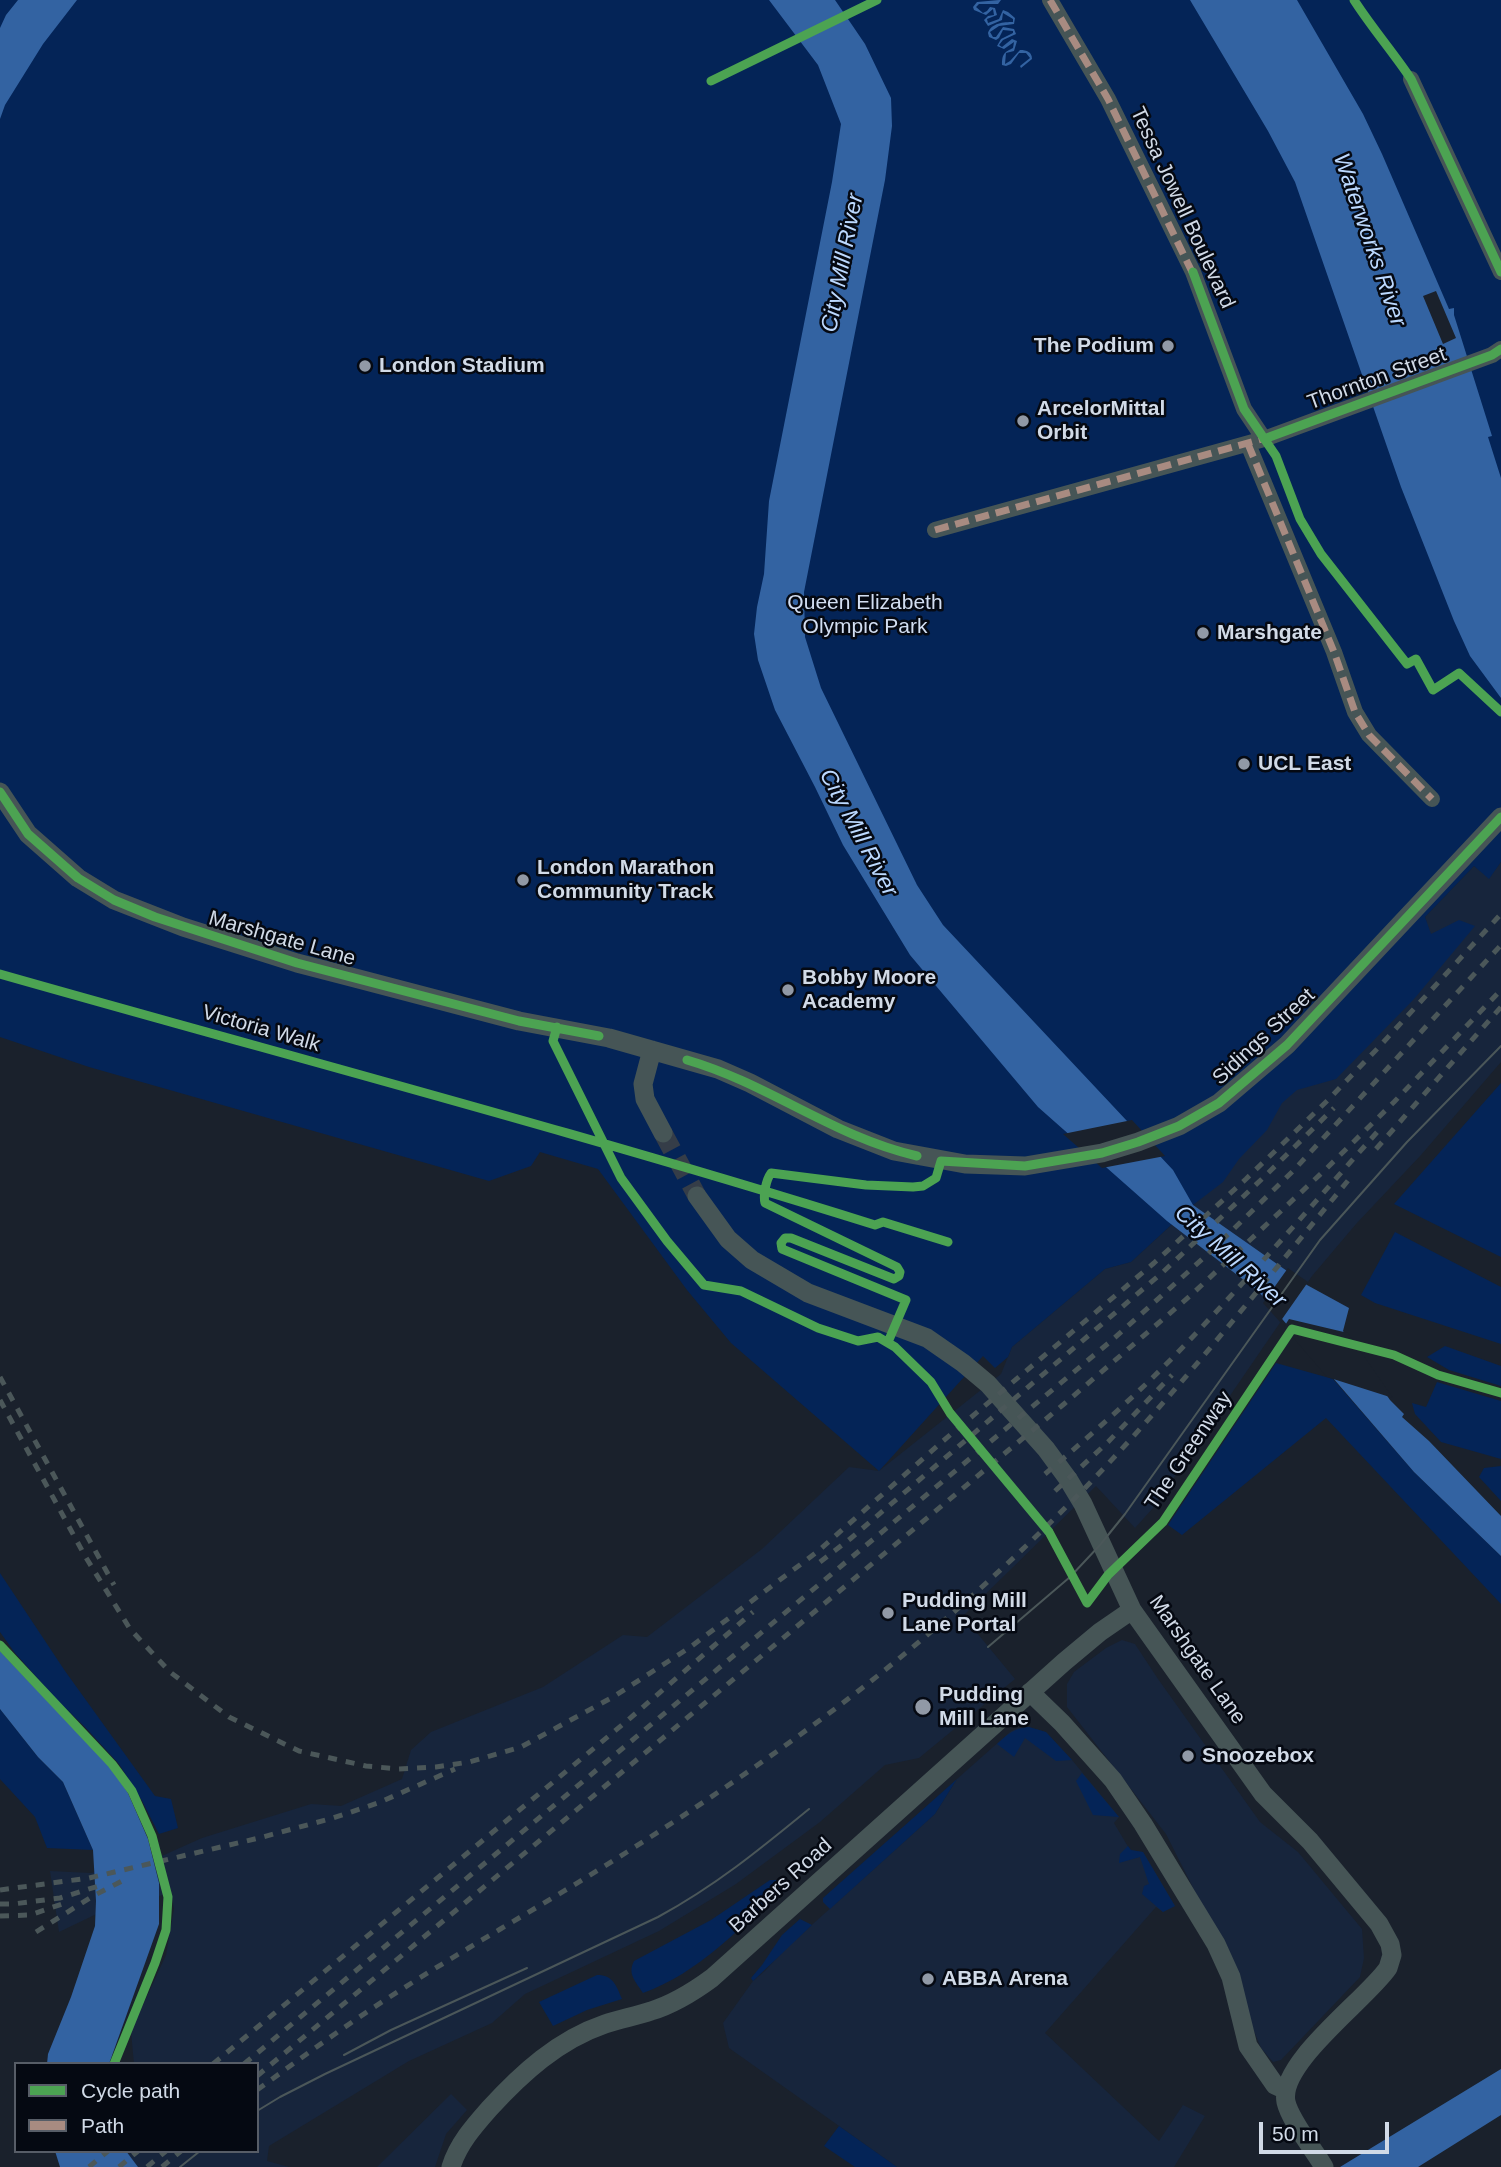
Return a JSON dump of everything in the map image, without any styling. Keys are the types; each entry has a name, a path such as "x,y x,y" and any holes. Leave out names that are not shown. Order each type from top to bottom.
{"street":[{"name":"Tessa Jowell Boulevard","path":"1050,0 1108,99 1187,260 1244,409 1263,439 1354,712 1369,735 1432,799"},
{"path":"1411,79 1501,272"},
{"name":"Thornton Street","path":"935,530 1263,439 1497,352"},
{"name":"Marshgate Lane","path":"0,792 28,834 78,878 114,900 155,917 270,955 355,978 519,1021 609,1038 652,1050"},
{"name":"Sidings Street","path":"652,1050 718,1069 838,1129 894,1151 965,1164 1025,1166 1102,1153 1179,1126 1219,1103 1287,1045 1501,817"},
{"path":"652,1050 643,1084 645,1099 663,1133"},
{"name":"Marshgate Lane","path":"697,1196 728,1239 752,1261 808,1293 927,1338 988,1384 1046,1449 1068,1479 1083,1503 1132,1610 1263,1794 1310,1841 1380,1924 1390,1944 1392,1955 1386,1971 1326,2032 1293,2073 1286,2090"},
{"name":"Barbers Road","path":"452,2167 473,2126 531,2067 558,2046 603,2025 678,2000 712,1978 1030,1692 1100,1632 1132,1610"},
{"path":"1030,1692 1113,1780 1143,1824 1216,1944 1231,1977 1248,2046 1275,2085 1286,2090 1289,2111 1323,2166"}],"shaded area":[{"path":"1501,862 1501,1062 1312,1276 1153,1508 1135,1528 1096,1486 963,1616 1015,1679 919,1758 885,1765 820,1822 736,1884 659,1931 525,1994 492,2023 409,2061 269,2146 267,2161 289,2167 76,2167 93,2153 259,2153 259,2062 134,2062 131,2031 166,1955 174,1909 171,1893 107,1909 59,1932 50,1871 91,1873 164,1855 202,1838 311,1804 341,1806 402,1779 411,1750 431,1732 543,1687 623,1635 647,1637 762,1549 849,1467 879,1471 1001,1374 1012,1347 1105,1269 1131,1262 1201,1198 1427,924 1425,917 1474,866 1489,878"},
{"path":"1122,1640 1135,1644 1260,1822 1298,1852 1362,1929 1364,1958 1360,1977 1281,2060 1273,2062 1261,2048 1251,2024 1239,1979 1166,1834 1067,1707 1067,1684 1074,1672 1106,1648"},
{"path":"1029,1727 1046,1732 1119,1817 1114,1823 1130,1850 1143,1852 1175,1906 1163,1912 1156,1907 1045,2033 1159,2141 1183,2105 1205,2116 1174,2167 897,2167 729,2048 723,2023 753,1981 935,1814 957,1779 1010,1732"},
{"path":"451,2094 467,2110 446,2134 435,2167 377,2167"}],"green space":[{"name":"Queen Elizabeth Olympic Park","path":"0,0 1501,0 1501,862 1489,879 1474,866 1425,917 1431,934 1459,920 1475,926 1414,999 1336,1079 1297,1090 1282,1103 1267,1130 1239,1159 1223,1182 1193,1205 1131,1262 1105,1269 1012,1347 1008,1357 995,1368 983,1356 879,1471 731,1343 687,1290 598,1169 540,1152 531,1166 489,1181 89,1067 0,1037"},
{"path":"1501,1083 1501,1257 1394,1204"},
{"path":"1395,1232 1501,1287 1501,1344 1375,1303 1361,1295"},
{"path":"1445,1346 1501,1366 1501,1386 1449,1370 1427,1357"},
{"path":"1276,1363 1333,1379 1414,1472 1501,1556 1501,1604 1326,1418 1182,1535 1168,1525"},
{"path":"1437,1382 1501,1401 1501,1459 1441,1442 1415,1414 1412,1403 1426,1407"},
{"path":"1501,1466 1501,1501 1479,1477 1484,1468"},
{"path":"0,1573 65,1671 155,1796 171,1799 178,1828 159,1834 119,1764 56,1699 0,1632"},
{"path":"0,1709 38,1757 63,1782 93,1850 47,1848 35,1817 0,1779"},
{"path":"1029,1727 1046,1732 1072,1760 1056,1761 1025,1738 1014,1757 997,1744 1012,1732"},
{"path":"1082,1773 1119,1817 1093,1815 1076,1781"},
{"path":"957,1779 935,1814 830,1909 823,1902 823,1898"},
{"path":"1128,1846 1131,1850 1143,1852 1175,1906 1163,1912 1142,1894 1144,1886 1149,1884 1140,1857 1119,1863 1120,1854"},
{"path":"770,1880 777,1880 784,1887 735,1933 683,1974 643,1993 632,1974 634,1961 711,1920"},
{"path":"800,1919 812,1925 753,1981 751,1978 782,1935"},
{"path":"597,1975 610,1979 622,1999 587,2010 553,2026 539,2002"},
{"path":"839,2126 897,2167 855,2167 824,2146"}],"water":[{"path":"18,0 77,0 43,44 5,105 0,119 0,28"},
{"name":"City Mill River","path":"769,0 835,0 865,44 891,98 892,126 885,180 804,592 805,637 821,688 917,885 943,925 1173,1170 1193,1205 1307,1285 1349,1308 1343,1331 1390,1400 1404,1414 1402,1417 1429,1441 1501,1516 1501,1556 1414,1472 1258,1291 1167,1221 1038,1107 910,955 843,845 775,710 758,660 754,634 757,607 764,574 769,501 841,124 818,65"},
{"path":"1001,0 998,4 979,4 976,7 983,13 990,7 995,8 997,15 987,19 988,23 999,19 1003,10 1015,18 1014,24 999,26 990,32 996,37 1003,27 1014,29 1016,34 999,45 1002,47 1012,39 1017,41 1014,51 1006,53 1005,64 1020,50 1030,53 1032,59 1021,68 1030,58 1026,53 1019,53 1011,64 1002,65 1003,55 1013,48 1014,42 1004,49 997,46 1001,39 1013,31 1003,30 996,40 989,37 988,33 995,25 1013,22 1013,19 1003,13 1002,20 988,26 984,20 994,15 993,9 986,15 973,7 977,2"},
{"name":"Waterworks River","path":"1190,0 1297,0 1363,114 1449,309 1454,308 1492,436 1488,437 1501,478 1501,698 1470,656 1454,621 1401,487 1295,182"},
{"path":"0,1651 112,1769 128,1793 148,1839 159,1883 159,1924 110,2062 47,2062 95,1926 93,1850 63,1782 38,1757 0,1709"},
{"path":"1501,2069 1501,2115 1418,2167 1340,2167"},
{"path":"56,2153 128,2153 138,2167 60,2167"}],"pier":[{"path":"1436,291 1456,338 1443,344 1423,296"},
{"path":"1132,1120 1165,1156 1102,1168 1063,1134"},
{"path":"1288,1268 1308,1282 1280,1322 1263,1303"},
{"path":"1289,1319 1348,1333 1393,1398 1327,1377 1284,1327"}],"tunnel":[{"path":"663,1133 697,1196"}],"tram line":[{"path":"988,1647 1070,1577 1100,1545 1125,1514 1320,1240 1407,1142 1501,1046"},
{"path":"259,2110 325,2074 658,1917 718,1880 809,1809"},
{"path":"344,2055 391,2030 527,1968"},
{"path":"180,2167 198,2153"}],"railway":[{"path":"0,1400 85,1556 130,1629 170,1672 229,1717 299,1751 366,1766 399,1769 436,1767 469,1762 521,1747 613,1697 689,1648 817,1552 943,1441 1154,1263 1246,1179 1329,1099 1501,914"},
{"path":"246,2062 1111,1341 1208,1254 1294,1170 1501,945"},
{"path":"259,2074 1190,1296 1327,1168 1500,991"},
{"path":"1376,1149 1501,1007"},
{"path":"820,1562 1163,1272 1334,1108"},
{"path":"1045,1474 1115,1413 1182,1348 1379,1130"},
{"path":"259,2089 381,2003 599,1870 721,1790 848,1699 953,1613 1084,1489 1119,1452 1220,1336 1351,1177"},
{"path":"1055,1491 1108,1442 1172,1375"},
{"path":"0,1377 114,1585"},
{"path":"215,2062 628,1720 753,1612"},
{"path":"0,1890 89,1878 259,1838 378,1803 455,1769"},
{"path":"36,1932 122,1881"},
{"path":"0,1904 60,1898 105,1884"},
{"path":"0,1916 30,1915 65,1903"},
{"path":"89,2167 106,2153"},
{"path":"119,2167 136,2153"},
{"path":"147,2167 164,2153"},
{"path":"162,2167 179,2153"}],"marked path":[{"path":"1050,0 1108,99 1194,276"},
{"path":"935,530 1269,437"},
{"path":"1248,444 1334,652 1355,712 1369,735 1432,799"}],"cycle path":[{"path":"711,81 877,0"},
{"path":"1354,0 1411,79 1501,272"},
{"path":"1193,272 1244,409 1276,456 1300,519 1321,554 1407,664 1416,659 1433,690 1459,673 1501,712"},
{"path":"1264,439 1492,355 1501,349"},
{"path":"0,792 28,834 78,878 114,900 155,917 297,963 519,1021 599,1036"},
{"path":"888,1342 906,1300 782,1249 781,1243 785,1238 791,1238 894,1279 899,1276 897,1267 765,1203 765,1188 771,1173 866,1185 923,1186 936,1178 941,1161 1025,1166 1102,1153 1179,1126 1219,1103 1287,1045 1501,817"},
{"name":"Victoria Walk","path":"0,974 548,1127 875,1225 883,1222 948,1242"},
{"name":"The Greenway","path":"557,1027 553,1041 621,1178 667,1241 704,1285 741,1291 818,1328 858,1341 878,1337 895,1347 931,1382 950,1413 1049,1532 1087,1603 1108,1575 1163,1522 1292,1329 1394,1355 1438,1375 1501,1393"},
{"path":"687,1060 746,1082 829,1124 917,1156"},
{"path":"0,1645 112,1764 132,1791 152,1836 168,1897 166,1930 115,2062"}],"place":[{"name":"The Podium","path":"1168,346"},
{"name":"London Stadium","path":"365,366"},
{"name":"ArcelorMittal Orbit","path":"1023,421"},
{"name":"Marshgate","path":"1203,633"},
{"name":"UCL East","path":"1244,764"},
{"name":"London Marathon Community Track","path":"523,880"},
{"name":"Bobby Moore Academy","path":"788,990"},
{"name":"Pudding Mill Lane Portal","path":"888,1613"},
{"name":"Pudding Mill Lane","path":"923,1707"},
{"name":"Snoozebox","path":"1188,1756"},
{"name":"ABBA Arena","path":"928,1979"}]}
